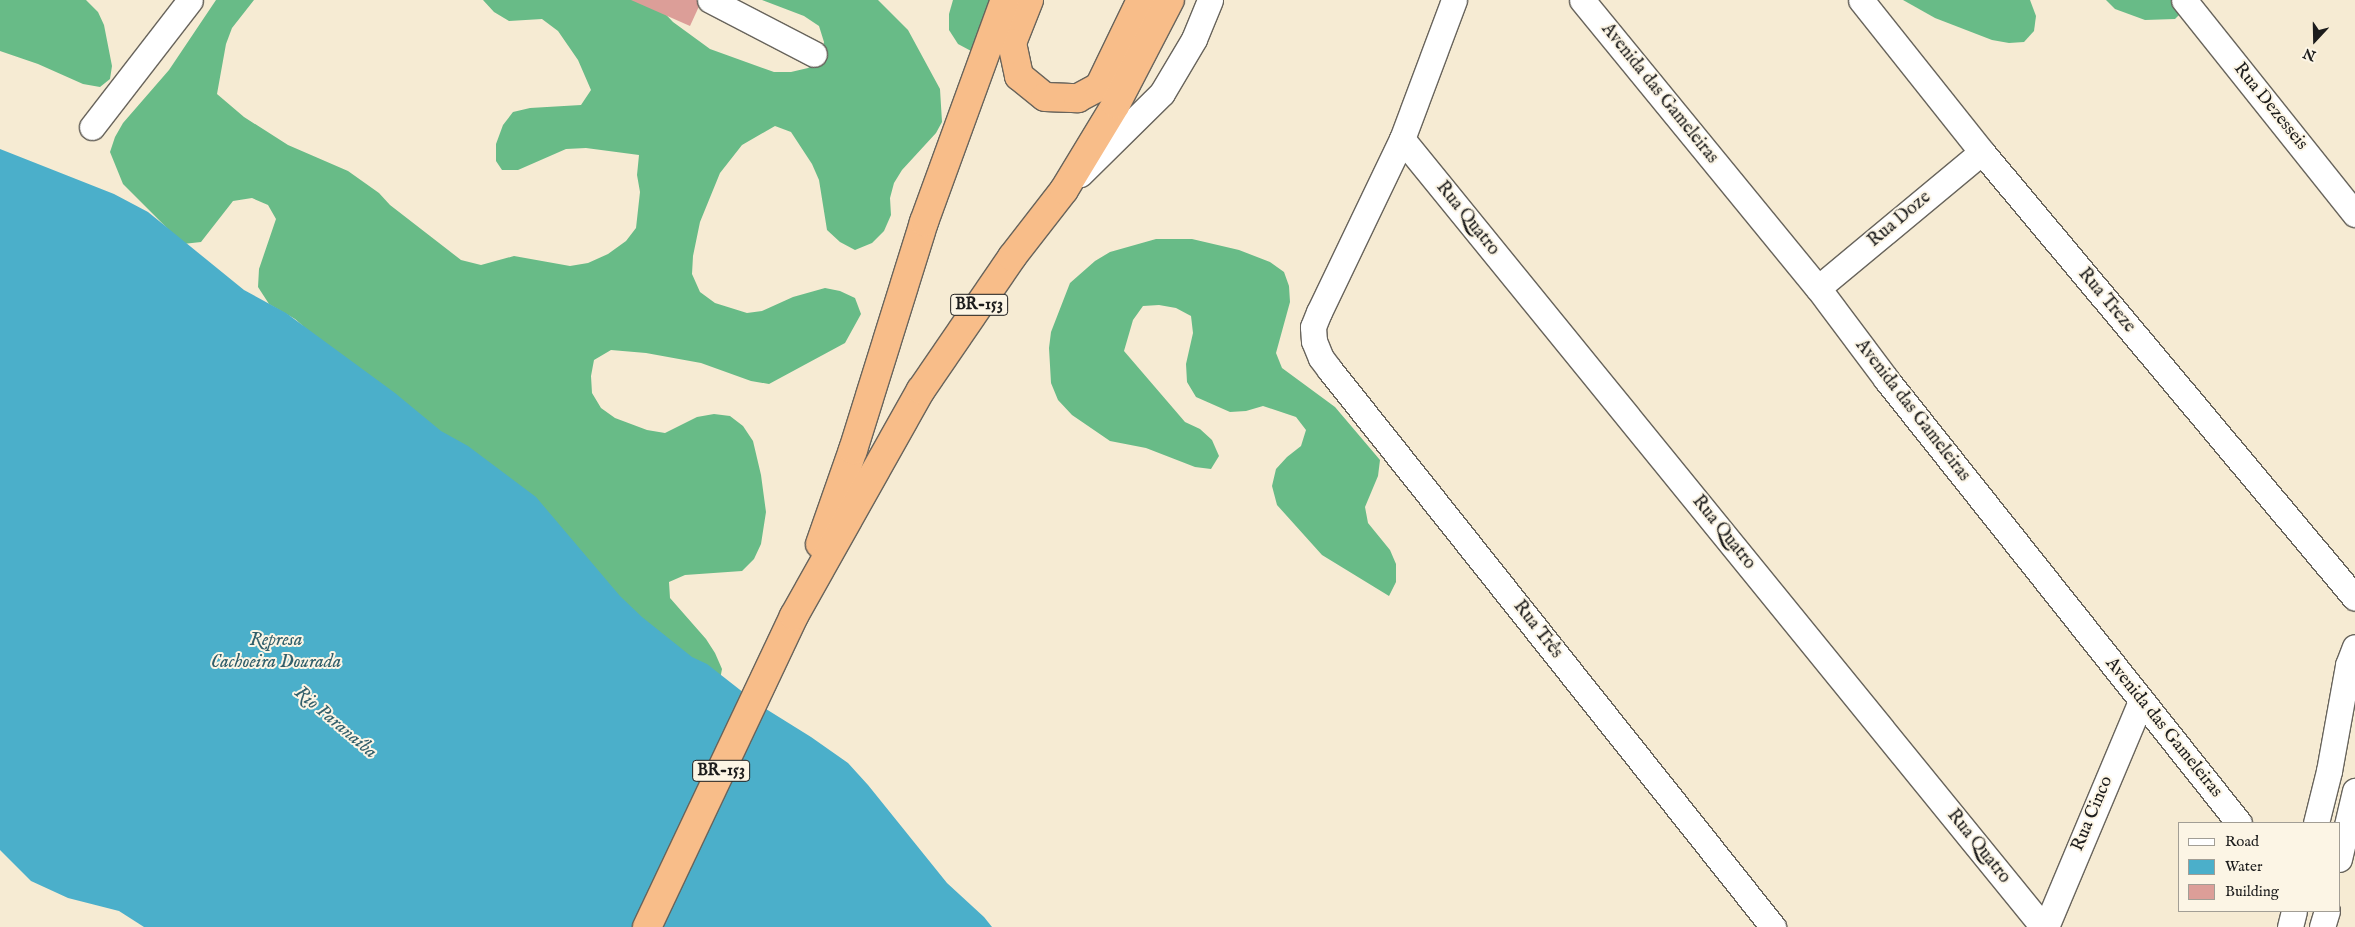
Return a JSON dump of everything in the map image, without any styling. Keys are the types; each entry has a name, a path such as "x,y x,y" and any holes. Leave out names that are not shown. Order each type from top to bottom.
{"highway":[{"name":"BR-153","path":"794,616 853,450 924,222 1005,0"},
{"path":"1029,0 1012,43 1019,76 1044,97 1078,98 1099,87 1141,0"},
{"name":"BR-153","path":"647,927 794,616 921,390 1012,257 1064,190 1116,104 1170,0"}],"street":[{"path":"92,126 190,0"},
{"path":"710,0 814,54"},
{"path":"1064,190 1162,93 1194,39 1210,0"},
{"path":"1402,139 1454,0"},
{"name":"Avenida das Gameleiras","path":"1582,0 1818,288 1886,379 2238,822"},
{"name":"Rua Treze","path":"1862,0 1982,152 2355,598"},
{"name":"Rua Dezesseis","path":"2184,0 2355,214"},
{"name":"Rua Três","path":"1402,139 1313,327 1318,350 1330,370 1773,927"},
{"name":"Rua Quatro","path":"1402,139 2044,927"},
{"name":"Rua Doze","path":"1818,288 1982,152"},
{"path":"2316,822 2329,771 2348,666 2355,647"},
{"name":"Rua Cinco","path":"2044,927 2141,701"},
{"path":"2340,855 2355,791"},
{"path":"2290,927 2294,912"},
{"path":"2322,927 2326,912"}],"green space":[{"path":"0,0 86,0 98,12 104,25 112,66 110,79 100,87 83,84 38,64 0,51"},
{"path":"216,0 254,0 232,28 226,44 217,94 244,117 288,145 348,171 379,193 390,205 461,260 481,265 514,256 570,266 588,263 608,254 626,241 636,228 640,192 637,175 639,155 586,148 566,149 518,170 502,170 496,161 496,144 503,125 513,112 530,108 581,105 591,90 578,60 558,31 542,19 509,21 494,12 483,0 652,0 673,22 710,49 774,72 791,72 808,68 821,59 824,42 819,26 804,16 762,0 878,0 908,30 940,89 942,122 936,133 902,170 894,183 890,198 891,215 884,231 872,243 855,250 840,242 827,230 819,180 812,164 791,132 775,126 742,145 720,173 700,222 693,256 692,274 700,292 715,303 747,313 762,311 793,297 825,288 840,291 855,298 861,314 845,343 769,384 751,381 701,363 646,353 611,350 594,360 591,376 592,393 601,408 615,418 647,430 665,433 697,417 714,414 730,416 743,426 753,441 761,475 766,512 761,544 754,559 742,571 685,575 669,582 670,598 706,639 715,653 722,669 719,685 295,319 269,304 258,287 259,269 276,219 268,205 252,198 233,201 201,242 183,244 123,184 110,152 115,137 123,123 169,70"},
{"path":"953,0 995,0 973,52 958,44 949,30 949,14"},
{"path":"1903,0 2030,0 2036,16 2034,31 2024,42 2009,43 1992,40 1935,18"},
{"path":"2106,0 2191,0 2191,3 2175,19 2145,20 2115,9"},
{"path":"1156,239 1192,239 1239,250 1270,262 1284,272 1289,286 1290,302 1276,353 1282,368 1335,407 1380,460 1378,476 1365,507 1368,523 1390,550 1396,564 1396,582 1389,596 1322,555 1277,505 1272,486 1276,469 1301,446 1306,430 1296,417 1263,406 1246,411 1230,412 1196,397 1187,382 1186,364 1193,333 1191,316 1176,308 1159,305 1143,306 1133,320 1124,351 1185,422 1200,429 1212,440 1219,456 1211,469 1195,467 1146,448 1110,441 1072,415 1058,400 1051,383 1049,348 1051,332 1070,283 1095,261 1110,252"}],"water":[{"name":"Represa Cachoeira Dourada","path":"0,149 114,194 148,212 244,290 286,313 395,393 441,431 468,446 536,497 620,596 642,617 692,657 707,664 758,704 848,763 947,883 984,917 992,927 144,927 119,911 68,898 31,881 0,850"}],"building":[{"path":"631,0 697,0 701,2 690,26"}],"water label":[{"name":"Rio Paranaíba","path":"335,723"}]}
